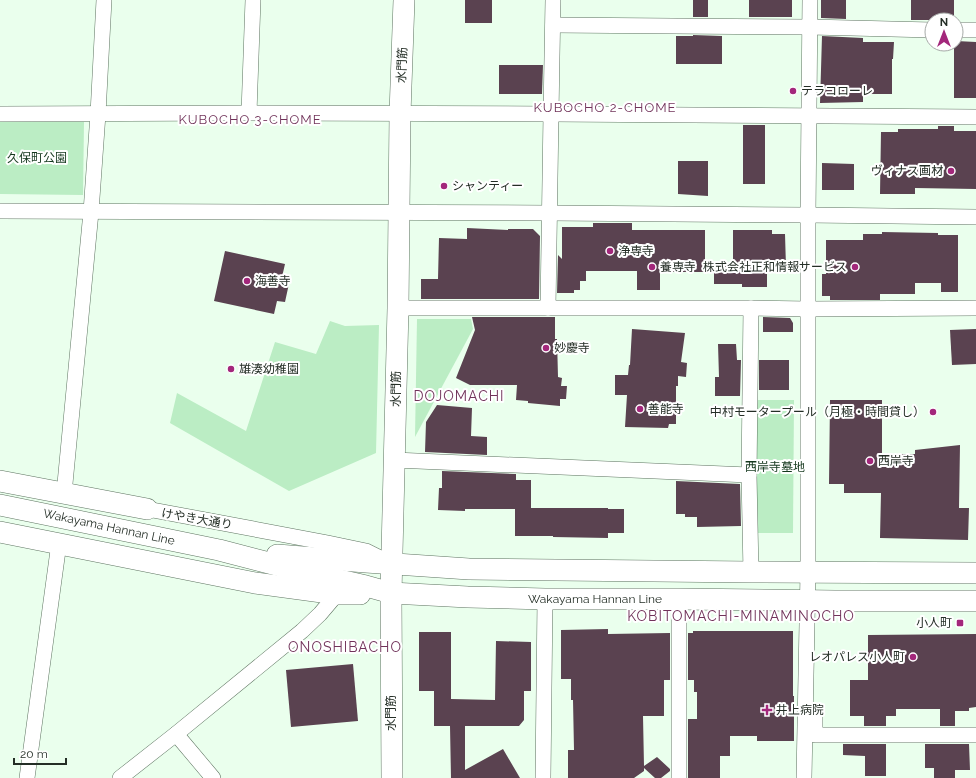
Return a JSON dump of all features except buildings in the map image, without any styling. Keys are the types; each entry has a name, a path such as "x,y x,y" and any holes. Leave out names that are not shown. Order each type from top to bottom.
{"main road":[{"name":"水門筋","path":"392,778 391,593 398,308 400,114 404,0"},
{"name":"けやき大通り","path":"0,481 146,509"},
{"name":"Wakayama Hannan Line","path":"0,505 219,550 391,593 545,599 976,602"},
{"path":"0,532 255,583 337,594 391,593"},
{"name":"Wakayama Hannan Line","path":"219,550 469,569 976,573"}],"street":[{"path":"64,494 91,212 104,0"},
{"path":"249,113 253,0"},
{"path":"548,308 553,0"},
{"path":"804,778 808,600 808,215 810,0"},
{"path":"553,25 810,27 924,30"},
{"path":"964,30 976,30"},
{"path":"0,114 249,113 976,117"},
{"path":"0,211 550,213 976,217"},
{"path":"398,308 976,308"},
{"path":"751,308 749,475 751,572"},
{"path":"394,460 749,475"},
{"name":"けやき大通り","path":"146,509 366,551 392,564"},
{"path":"27,778 59,543"},
{"path":"120,778 302,631 320,614 337,594"},
{"path":"543,778 545,599"},
{"path":"679,599 679,778"},
{"path":"806,666 815,691 815,735 976,735"},
{"path":"176,734 213,778"}],"green space":[{"name":"久保町公園","path":"0,122 84,122 83,195 0,194"},
{"path":"417,319 471,319 473,329 415,437"},
{"path":"330,321 345,326 379,325 376,453 289,491 170,423 177,393 246,431 275,342 316,354"},
{"name":"西岸寺墓地","path":"757,400 794,400 793,533 757,533"}],"place":[{"name":"テラコローレ","path":"793,91"},
{"name":"ヴィナス画材","path":"951,171"},
{"name":"シャンティー","path":"444,186"},
{"name":"浄専寺","path":"610,251"},
{"name":"養専寺","path":"652,267"},
{"name":"株式会社正和情報サービス","path":"855,267"},
{"name":"海善寺","path":"247,281"},
{"name":"妙慶寺","path":"546,348"},
{"name":"雄湊幼稚園","path":"231,369"},
{"name":"善能寺","path":"640,409"},
{"name":"中村モータープール（月極・時間貸し）","path":"933,412"},
{"name":"西岸寺","path":"870,461"},
{"name":"小人町","path":"960,623"},
{"name":"レオパレス小人町","path":"913,657"},
{"name":"井上病院","path":"767,710"}],"district":[{"name":"KUBOCHO 2-CHOME","path":"605,107"},
{"name":"KUBOCHO 3-CHOME","path":"250,119"},
{"name":"DOJOMACHI","path":"459,396"},
{"name":"KOBITOMACHI-MINAMINOCHO","path":"741,616"},
{"name":"ONOSHIBACHO","path":"345,647"}]}
